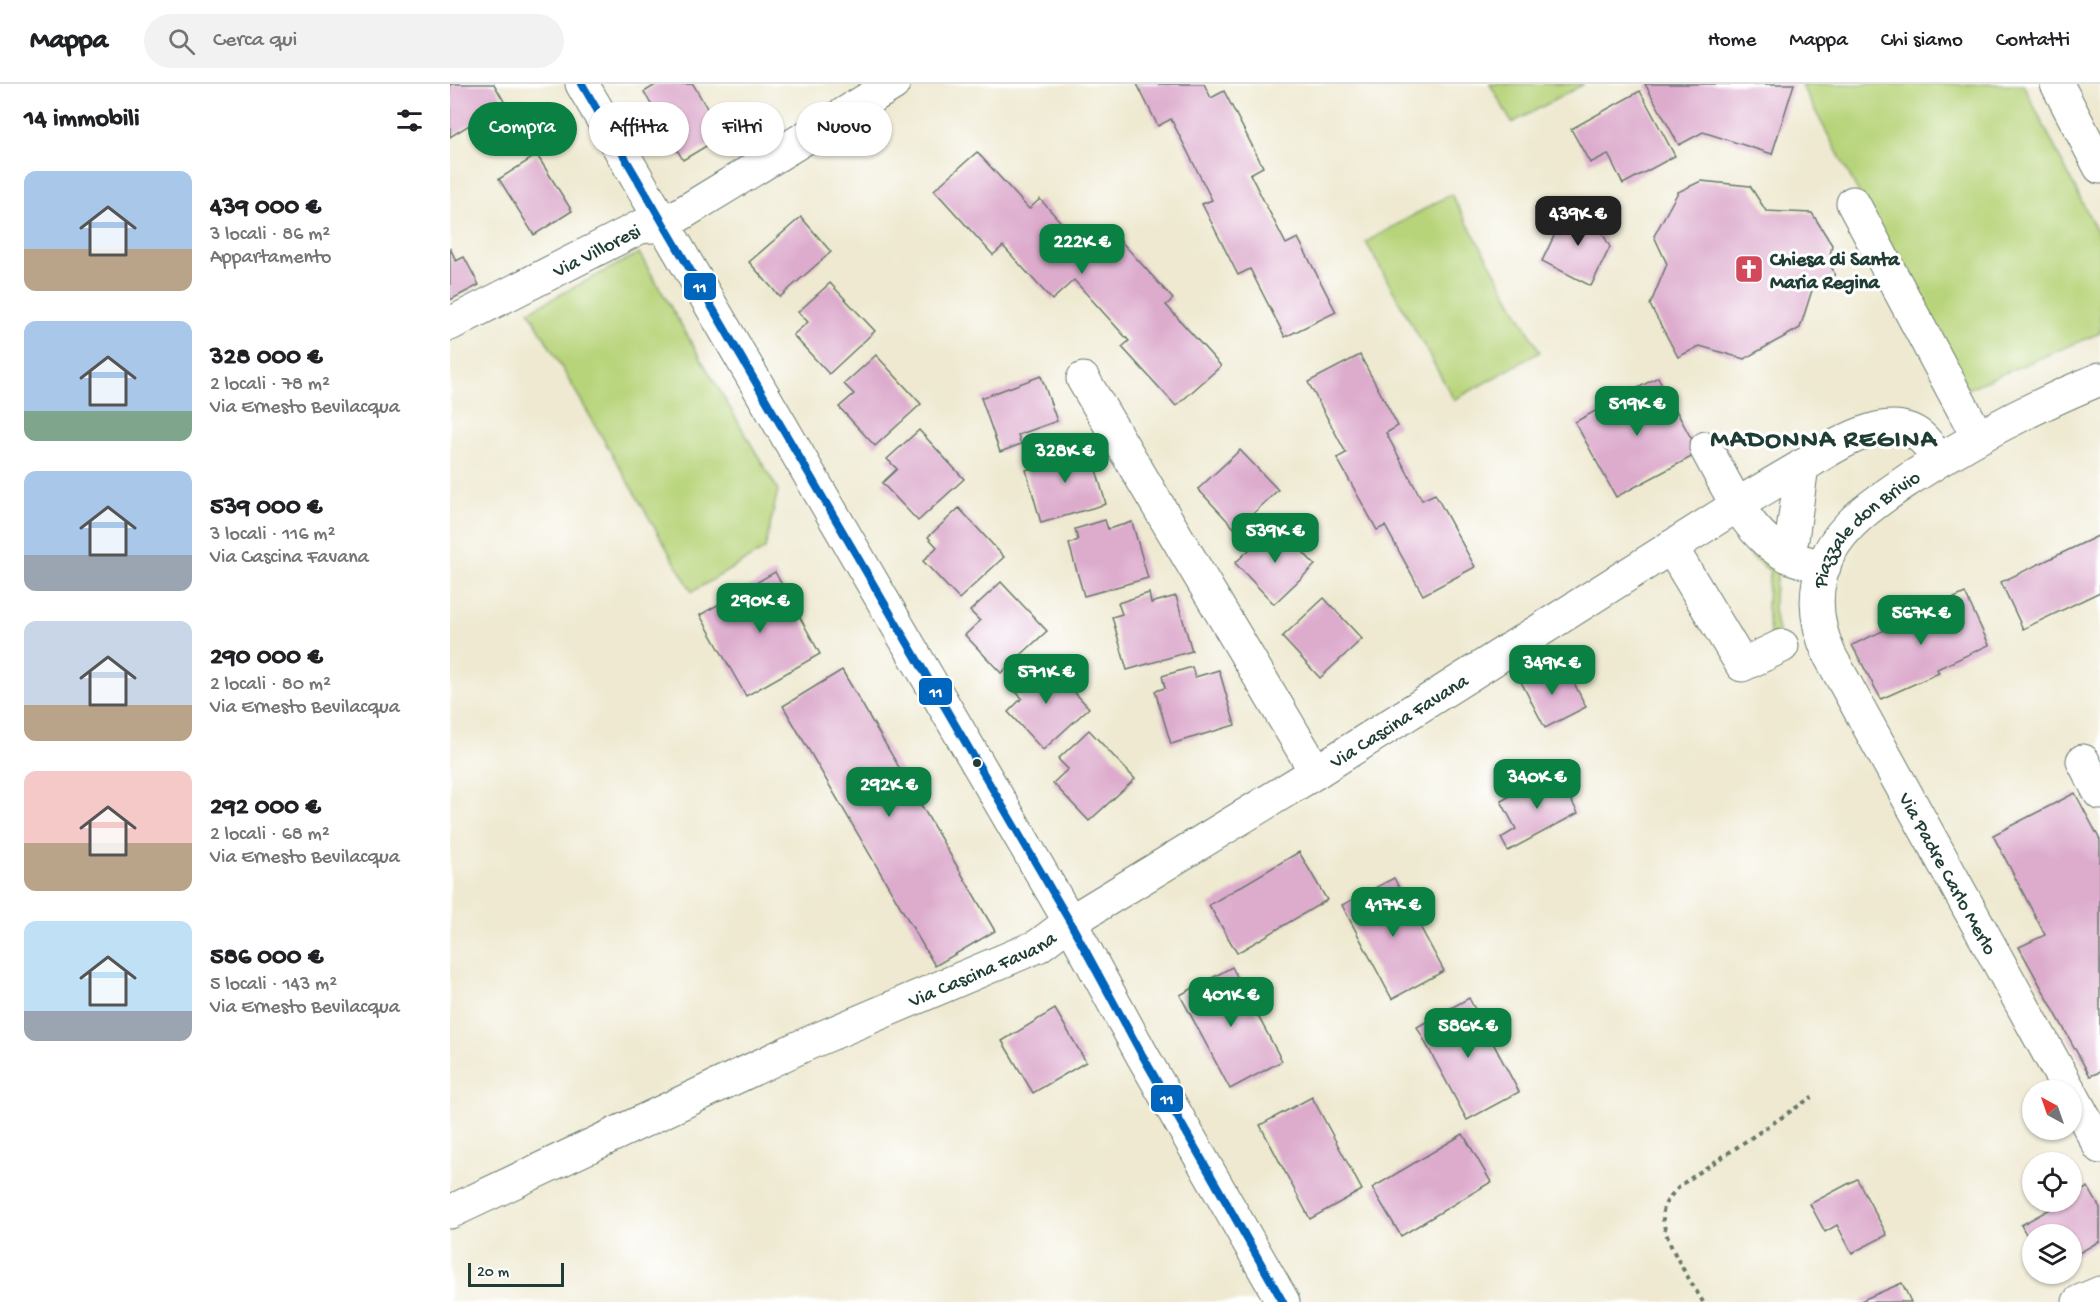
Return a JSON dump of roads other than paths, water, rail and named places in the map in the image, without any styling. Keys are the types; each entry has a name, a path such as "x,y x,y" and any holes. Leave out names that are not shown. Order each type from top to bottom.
{"street":[{"path":"582,84 1070,922 1141,1053 1283,1302"},
{"name":"Via Villoresi","path":"450,324 640,227 663,225 893,84"},
{"path":"2058,84 2100,167"},
{"path":"1853,203 1978,437"},
{"path":"1083,379 1316,772"},
{"name":"Piazzale don Brivio","path":"1830,656 1819,630 1818,591 1824,567 1834,545 1862,514 1938,461 1978,437 2087,384"},
{"name":"Via Cascina Favana","path":"450,1212 802,1046 1038,946 1070,922 1316,772 1737,505 1837,445 1876,429 1895,427 1910,429 1920,434 1929,446"},
{"path":"1706,448 1734,499 1764,538 1790,557 1824,567"},
{"path":"1792,539 1802,466"},
{"path":"1671,547 1742,665 1782,646"},
{"name":"Via Padre Carlo Merlo","path":"1830,656 2063,1080"},
{"path":"2084,761 2100,793"},
{"path":"2082,1114 2100,1147"},
{"path":"2079,1302 2100,1293"}],"place":[{"name":"Chiesa di Santa Maria Regina","path":"1749,269"}],"district":[{"name":"MADONNA REGINA","path":"1824,437"}]}
